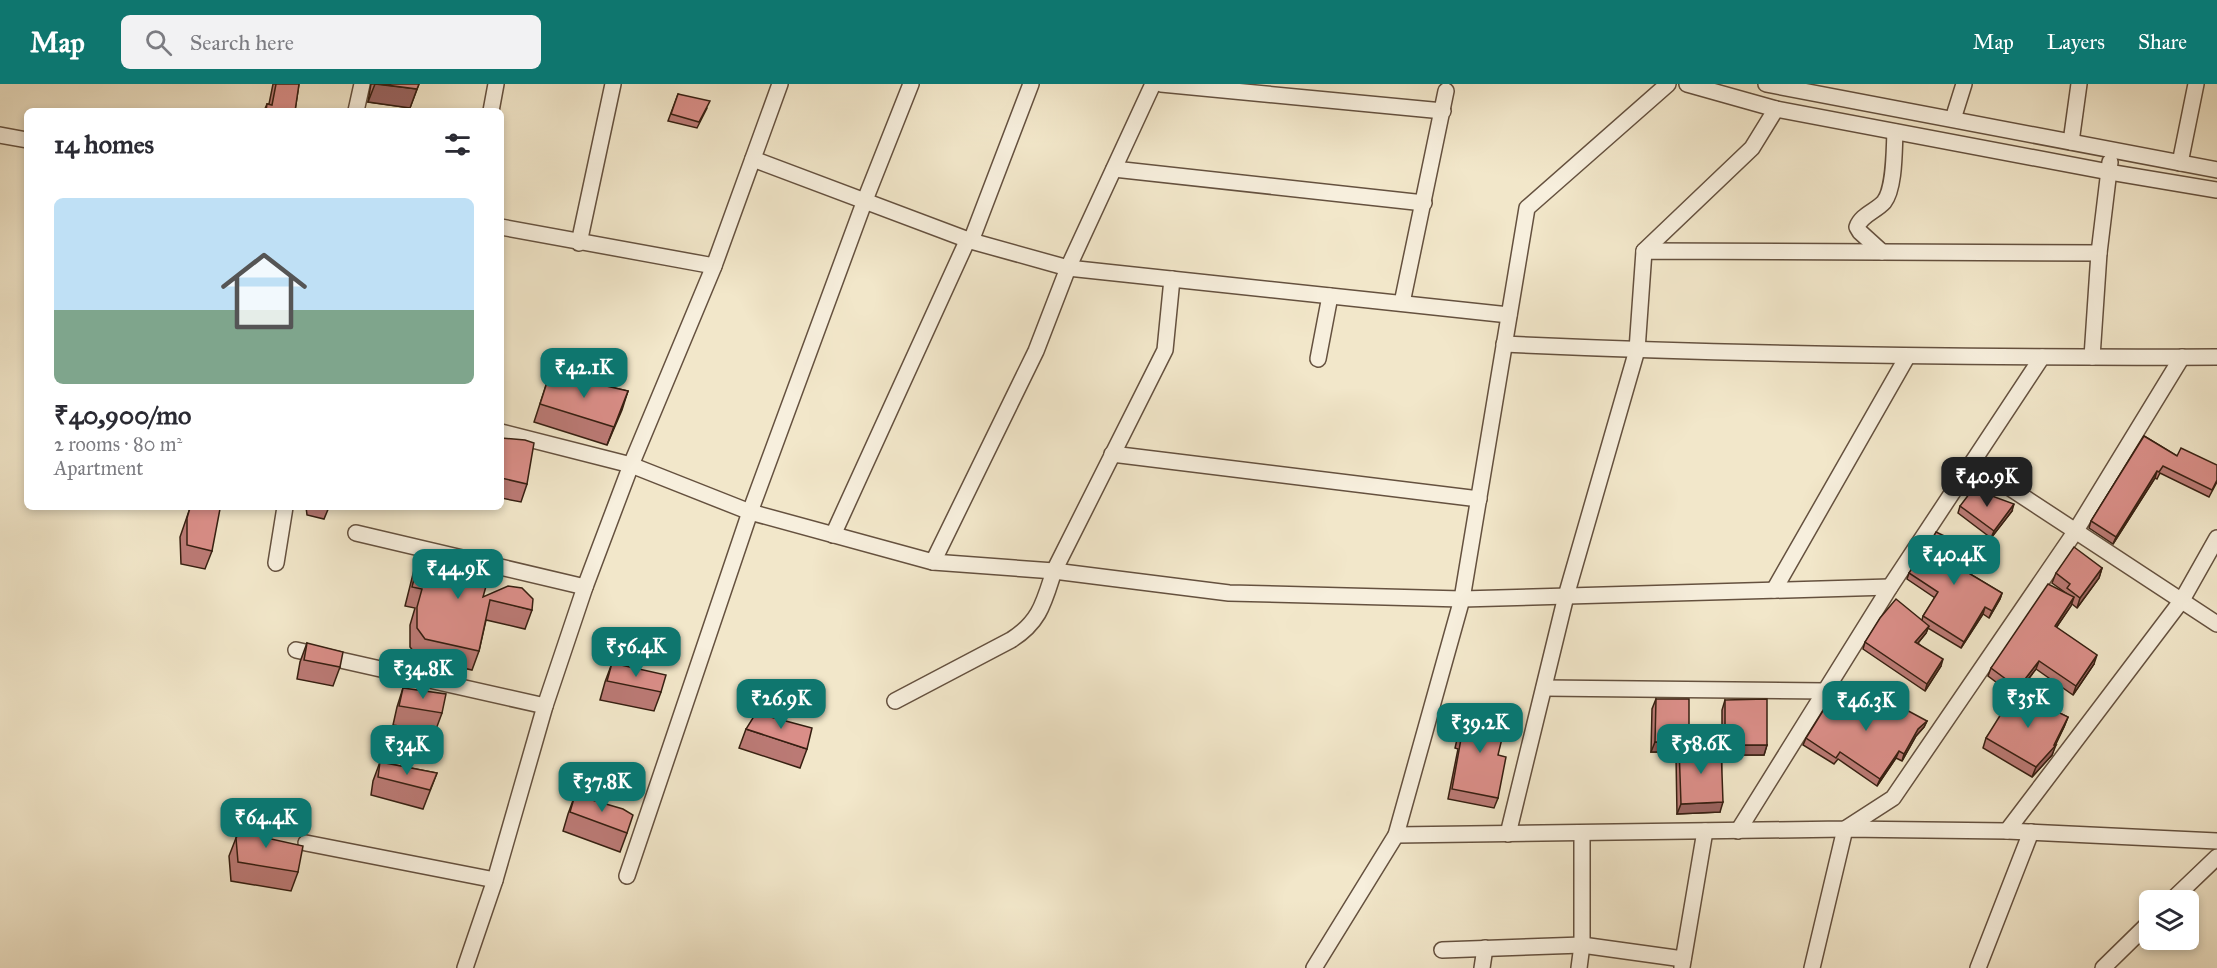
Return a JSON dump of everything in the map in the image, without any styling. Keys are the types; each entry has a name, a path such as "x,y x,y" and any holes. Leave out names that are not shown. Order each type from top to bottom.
{"street":[{"path":"357,108 362,84"},
{"path":"492,108 496,84"},
{"path":"579,243 614,84"},
{"path":"465,968 495,880 545,706 585,587 631,465 714,266 780,84"},
{"path":"627,876 750,512 865,200 911,84"},
{"path":"833,535 969,240 1031,84"},
{"path":"933,562 1036,351 1068,268 1153,84"},
{"path":"1161,84 1443,111"},
{"path":"1314,968 1395,835 1462,599 1527,208 1668,84"},
{"path":"1687,84 1776,109 2109,172 2217,190"},
{"path":"1766,84 2217,170"},
{"path":"1953,119 1964,84"},
{"path":"2071,142 2079,84"},
{"path":"2180,163 2196,84"},
{"path":"1402,303 1446,91"},
{"path":"1508,834 1566,596 1637,350 1644,251 1752,148 1776,109"},
{"path":"1882,252 1857,227 1862,219 1880,206 1889,194 1895,132"},
{"path":"0,135 24,139"},
{"path":"2092,357 2099,253 2112,150"},
{"path":"753,159 969,240 1068,268 1509,315"},
{"path":"1114,169 1424,203"},
{"path":"504,228 714,266"},
{"path":"1644,251 2099,253"},
{"path":"895,701 1023,633 1042,609 1054,571 1165,350 1172,279"},
{"path":"1318,359 1330,296"},
{"path":"1504,344 1906,357 2217,357"},
{"path":"1774,590 1906,357"},
{"path":"1738,831 1890,587 2042,357"},
{"path":"1812,968 1845,829 1893,798 2075,532 2182,357"},
{"path":"504,433 631,465 750,512 933,562 1054,571 1229,593 1462,599 1890,587"},
{"path":"1112,454 1479,499"},
{"path":"1972,463 2217,624"},
{"path":"276,563 285,510"},
{"path":"356,533 585,587"},
{"path":"2007,831 2182,600 2217,537"},
{"path":"296,650 545,706"},
{"path":"1544,688 1825,691"},
{"path":"1395,835 1845,829 2007,831 2217,841"},
{"path":"1442,950 1582,945 1683,963 1705,831"},
{"path":"1978,968 2031,832"},
{"path":"1579,968 1582,945 1582,833"},
{"path":"306,843 495,880"},
{"path":"2182,890 2217,857"},
{"path":"2103,968 2139,933"},
{"path":"1482,968 1485,948"}],"building":[{"path":"276,84 299,84 295,108 266,108 267,104 272,105"},
{"path":"379,84 419,84 417,89"},
{"path":"678,94 710,101 699,122 671,114"},
{"path":"550,373 628,391 614,427 540,404"},
{"path":"2144,436 2177,456 2181,448 2217,465 2217,480 2212,490 2163,466 2159,472 2157,471 2116,537 2091,521"},
{"path":"504,438 534,443 527,484 504,479"},
{"path":"1973,489 2014,504 1994,531 1960,506"},
{"path":"189,510 220,510 212,551 187,545 187,518"},
{"path":"1936,532 1980,553 1970,574 2002,593 1992,611 1985,607 1964,642 1923,616 1938,592 1909,573 1920,556 1923,558"},
{"path":"2074,547 2102,568 2080,598 2067,588 2070,584 2056,573"},
{"path":"421,551 492,565 483,597 508,586 522,588 533,599 532,610 490,600 479,651 425,639 417,628 417,607 422,589 412,587"},
{"path":"2048,584 2074,597 2055,626 2097,655 2076,686 2039,661 2018,688 1991,668"},
{"path":"1896,599 1929,626 1915,642 1943,659 1927,684 1865,642 1880,618"},
{"path":"307,643 343,652 340,667 304,660"},
{"path":"612,663 666,675 661,692 607,681"},
{"path":"403,688 446,694 442,713 399,706"},
{"path":"2015,691 2068,717 2054,745 2056,745 2036,767 1986,738 2001,714 2003,715"},
{"path":"1834,693 1865,712 1875,693 1927,721 1918,729 1904,754 1899,751 1880,779 1840,752 1836,758 1806,738"},
{"path":"1656,699 1689,699 1689,742 1655,742"},
{"path":"1767,699 1767,745 1725,745 1725,700"},
{"path":"1466,708 1507,718 1498,755 1506,757 1498,798 1452,789 1461,739 1458,738"},
{"path":"756,713 812,728 807,749 746,729"},
{"path":"1721,746 1723,802 1681,804 1679,747"},
{"path":"380,762 437,773 430,790 378,777"},
{"path":"575,795 623,809 633,815 627,833 570,812"},
{"path":"247,819 265,823 262,837 303,846 298,872 238,862 236,838"}]}
